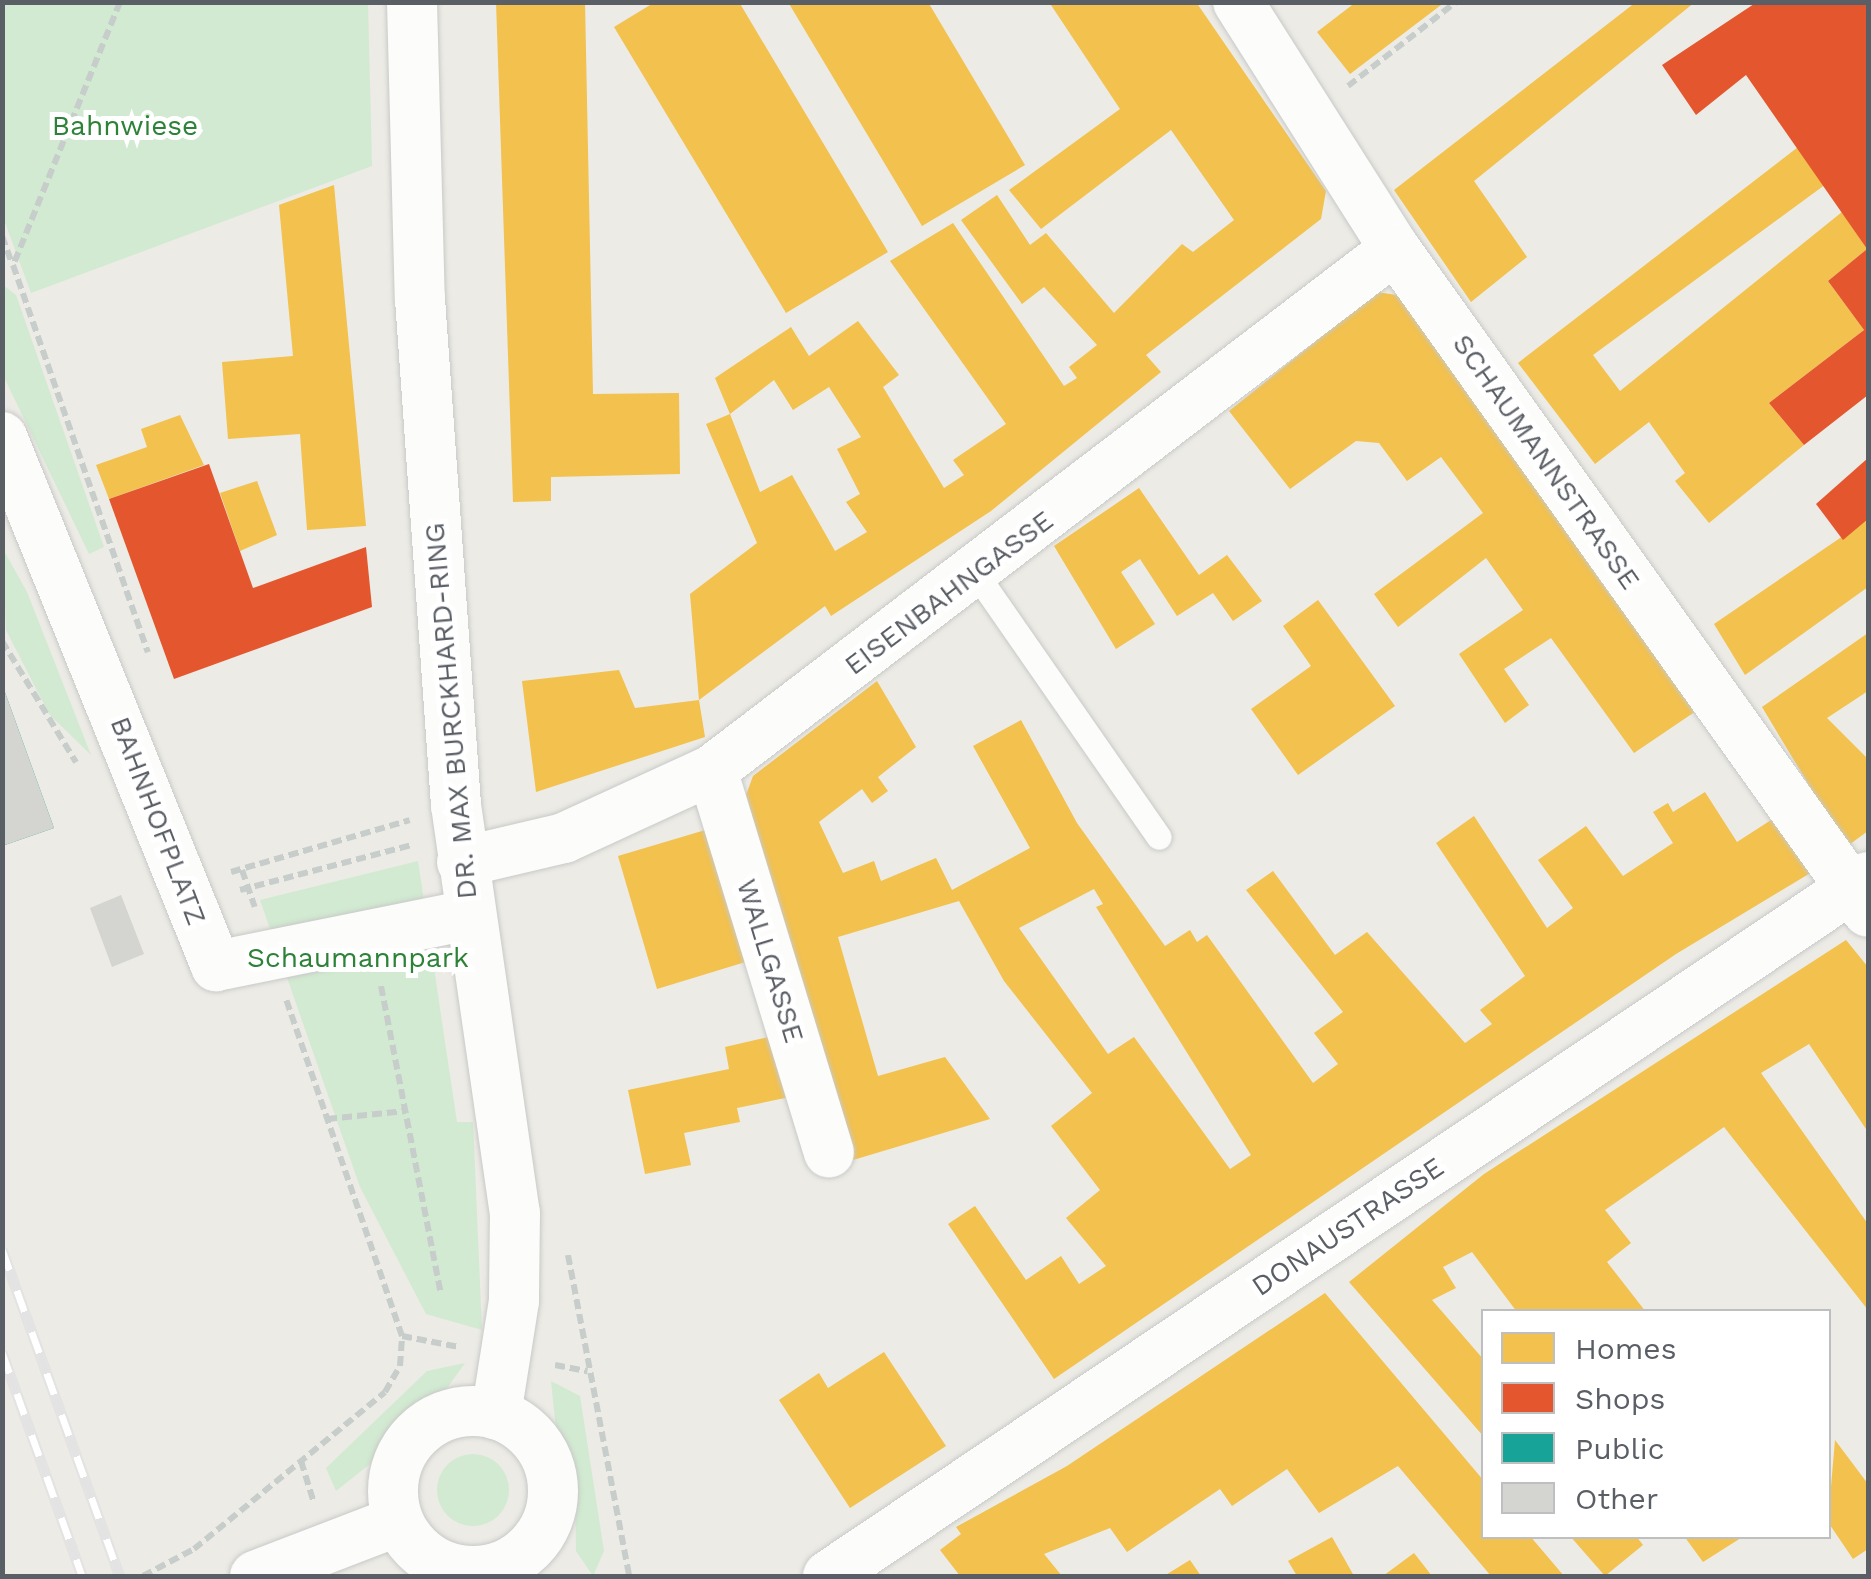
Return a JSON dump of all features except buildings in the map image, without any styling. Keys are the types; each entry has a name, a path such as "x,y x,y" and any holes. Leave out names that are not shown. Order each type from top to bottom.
{"street":[{"name":"DR. MAX BURCKHARD-RING","path":"412,2 420,299 459,833 515,1213 514,1301 496,1414"},
{"name":"SCHAUMANNSTRASSE","path":"1238,2 1395,249 1862,893"},
{"name":"EISENBAHNGASSE","path":"459,833 564,838 712,770 976,574 1395,249"},
{"name":"BAHNHOFPLATZ","path":"2,437 216,966 278,976 470,915"},
{"name":"WALLGASSE","path":"712,770 829,1152"},
{"name":"DONAUSTRASSE","path":"828,1576 1862,893"},
{"path":"456,1413 496,1414 533,1438 552,1478 548,1521 529,1566 456,1569 419,1551 398,1521 392,1484 408,1444 456,1413"},
{"path":"255,1576 398,1521"}],"lane":[{"path":"976,574 1159,836"}],"path":[{"path":"13,265 120,2"},
{"path":"1311,114 1456,2"},
{"path":"2,236 152,666"},
{"path":"248,888 459,833"},
{"path":"144,1576 194,1548 357,1415 400,1366 402,1336 242,870 459,833"},
{"path":"278,976 305,995"},
{"path":"364,988 383,986 440,1294"},
{"path":"327,1118 406,1110"}],"green space":[{"name":"Bahnwiese","path":"3,2 368,3 372,166 31,293 3,217"},
{"path":"3,285 16,295 104,547 89,554 3,375"},
{"path":"3,549 27,592 91,755 49,714 6,630"},
{"name":"Schaumannpark","path":"418,861 457,1122 473,1122 482,1330 426,1314 360,1187 260,900"},
{"path":"465,1363 445,1391 404,1417 380,1456 336,1491 326,1468 427,1371"},
{"path":"551,1381 580,1396 604,1551 593,1576 576,1551 575,1477 557,1439"},
{"path":"473,1454 498,1465 509,1490 498,1515 473,1526 448,1515 437,1490 448,1465"}],"railway":[{"path":"2,1249 120,1576"},
{"path":"2,1352 82,1576"}]}
